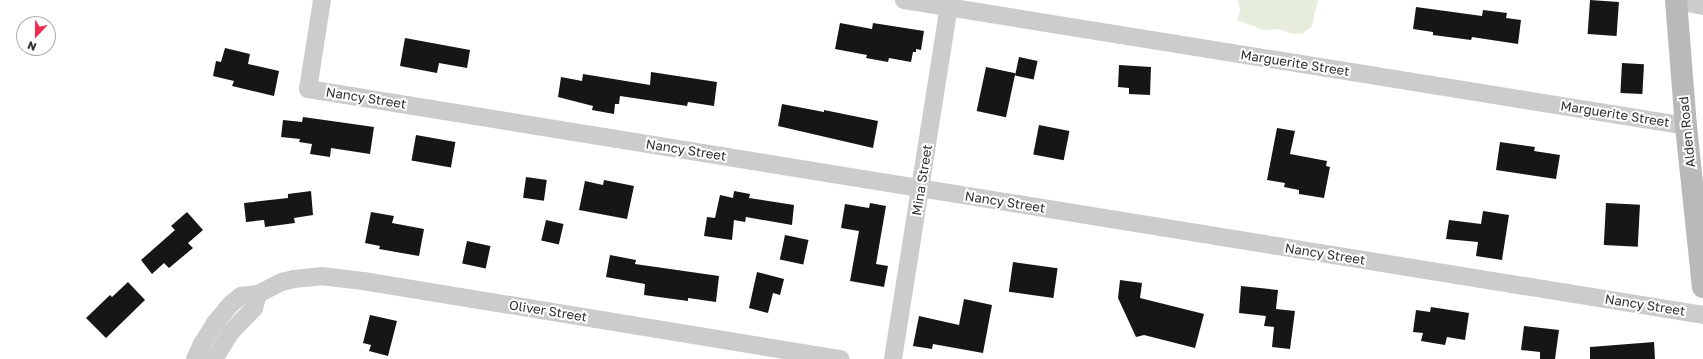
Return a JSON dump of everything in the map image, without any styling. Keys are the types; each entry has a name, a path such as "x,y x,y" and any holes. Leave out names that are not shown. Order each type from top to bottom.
{"main road":[{"name":"Alden Road","path":"1676,1 1686,126 1701,239 1703,287"}],"street":[{"name":"Nancy Street","path":"322,0 308,89 1703,315"},
{"name":"Marguerite Street","path":"904,0 950,4 1686,126"},
{"path":"1676,1 1703,6"},
{"name":"Mina Street","path":"893,359 950,4"},
{"name":"Oliver Street","path":"195,359 208,333 231,304 242,296 258,294 282,282 308,277 335,277 841,359"},
{"path":"214,359 230,333 254,308 258,294"}],"green space":[{"path":"1238,0 1318,0 1312,26 1302,34 1290,33 1278,29 1264,30 1237,20 1240,11"}],"building":[{"path":"1590,0 1619,2 1617,36 1588,34"},
{"path":"1416,7 1482,16 1483,10 1507,13 1506,18 1521,20 1518,44 1472,37 1471,40 1433,35 1433,32 1413,29"},
{"path":"840,23 872,29 873,23 924,31 921,50 916,49 916,52 913,52 911,62 889,58 888,62 866,58 867,55 835,49"},
{"path":"405,38 470,50 467,68 439,63 437,73 400,66"},
{"path":"225,48 250,54 248,64 279,71 274,96 232,86 234,81 213,76 216,61 221,62"},
{"path":"1019,57 1038,61 1034,80 1015,76"},
{"path":"1622,63 1644,64 1642,94 1620,93"},
{"path":"1119,65 1151,67 1150,95 1129,94 1129,88 1118,87"},
{"path":"986,67 1015,73 1006,117 977,111"},
{"path":"651,72 717,82 714,106 688,102 687,106 620,96 619,104 615,104 614,114 592,110 593,106 558,97 561,77 582,81 583,74 650,85"},
{"path":"782,104 824,112 824,110 878,121 873,148 778,126"},
{"path":"303,117 374,127 370,154 331,148 330,157 310,154 312,144 299,142 300,139 281,137 283,120 302,122"},
{"path":"1039,125 1069,131 1064,160 1033,154"},
{"path":"1277,128 1295,131 1290,154 1327,161 1326,166 1330,167 1324,198 1299,194 1299,190 1284,187 1285,183 1267,180"},
{"path":"416,135 455,142 451,168 411,161"},
{"path":"1500,142 1535,147 1534,151 1560,155 1556,179 1496,170"},
{"path":"526,177 547,180 544,201 523,198"},
{"path":"604,180 634,186 627,219 579,210 585,181 603,185"},
{"path":"311,191 313,215 294,218 295,223 265,227 264,220 246,222 244,203 288,198 288,194"},
{"path":"734,191 750,194 749,198 794,205 792,225 746,217 745,222 734,220 732,240 704,236 707,217 715,218 720,195 733,198"},
{"path":"870,203 886,206 876,264 888,266 884,287 850,281 859,231 841,228 845,204 869,208"},
{"path":"1606,203 1640,205 1638,247 1604,245"},
{"path":"1483,211 1509,215 1502,260 1476,256 1478,242 1446,239 1449,220 1481,224"},
{"path":"187,212 203,230 188,243 193,248 169,268 164,263 152,274 141,260 175,230 171,226"},
{"path":"371,212 394,216 392,223 424,229 419,256 379,249 380,246 365,243"},
{"path":"546,220 564,224 559,245 541,240"},
{"path":"785,235 808,240 803,264 780,259"},
{"path":"467,241 490,246 486,268 462,263"},
{"path":"610,255 636,260 635,264 719,276 716,302 688,298 688,301 644,295 645,284 606,277"},
{"path":"1013,262 1058,268 1053,298 1009,292"},
{"path":"757,272 784,279 780,295 773,293 768,313 749,308"},
{"path":"1120,280 1142,283 1140,298 1204,314 1195,348 1144,335 1136,337 1118,298"},
{"path":"128,282 145,300 106,338 86,318 110,295 112,297"},
{"path":"1241,286 1278,290 1276,309 1295,311 1290,349 1272,347 1274,327 1264,326 1266,316 1239,313"},
{"path":"964,299 992,305 983,353 933,344 932,349 913,346 919,316 959,325"},
{"path":"1431,307 1469,313 1465,340 1447,337 1445,345 1421,341 1423,333 1413,332 1416,310 1430,312"},
{"path":"370,315 397,321 388,356 369,351 371,345 363,343"},
{"path":"1524,326 1559,330 1555,359 1540,359 1540,352 1521,350"},
{"path":"1654,342 1655,359 1590,359 1590,347"}]}
